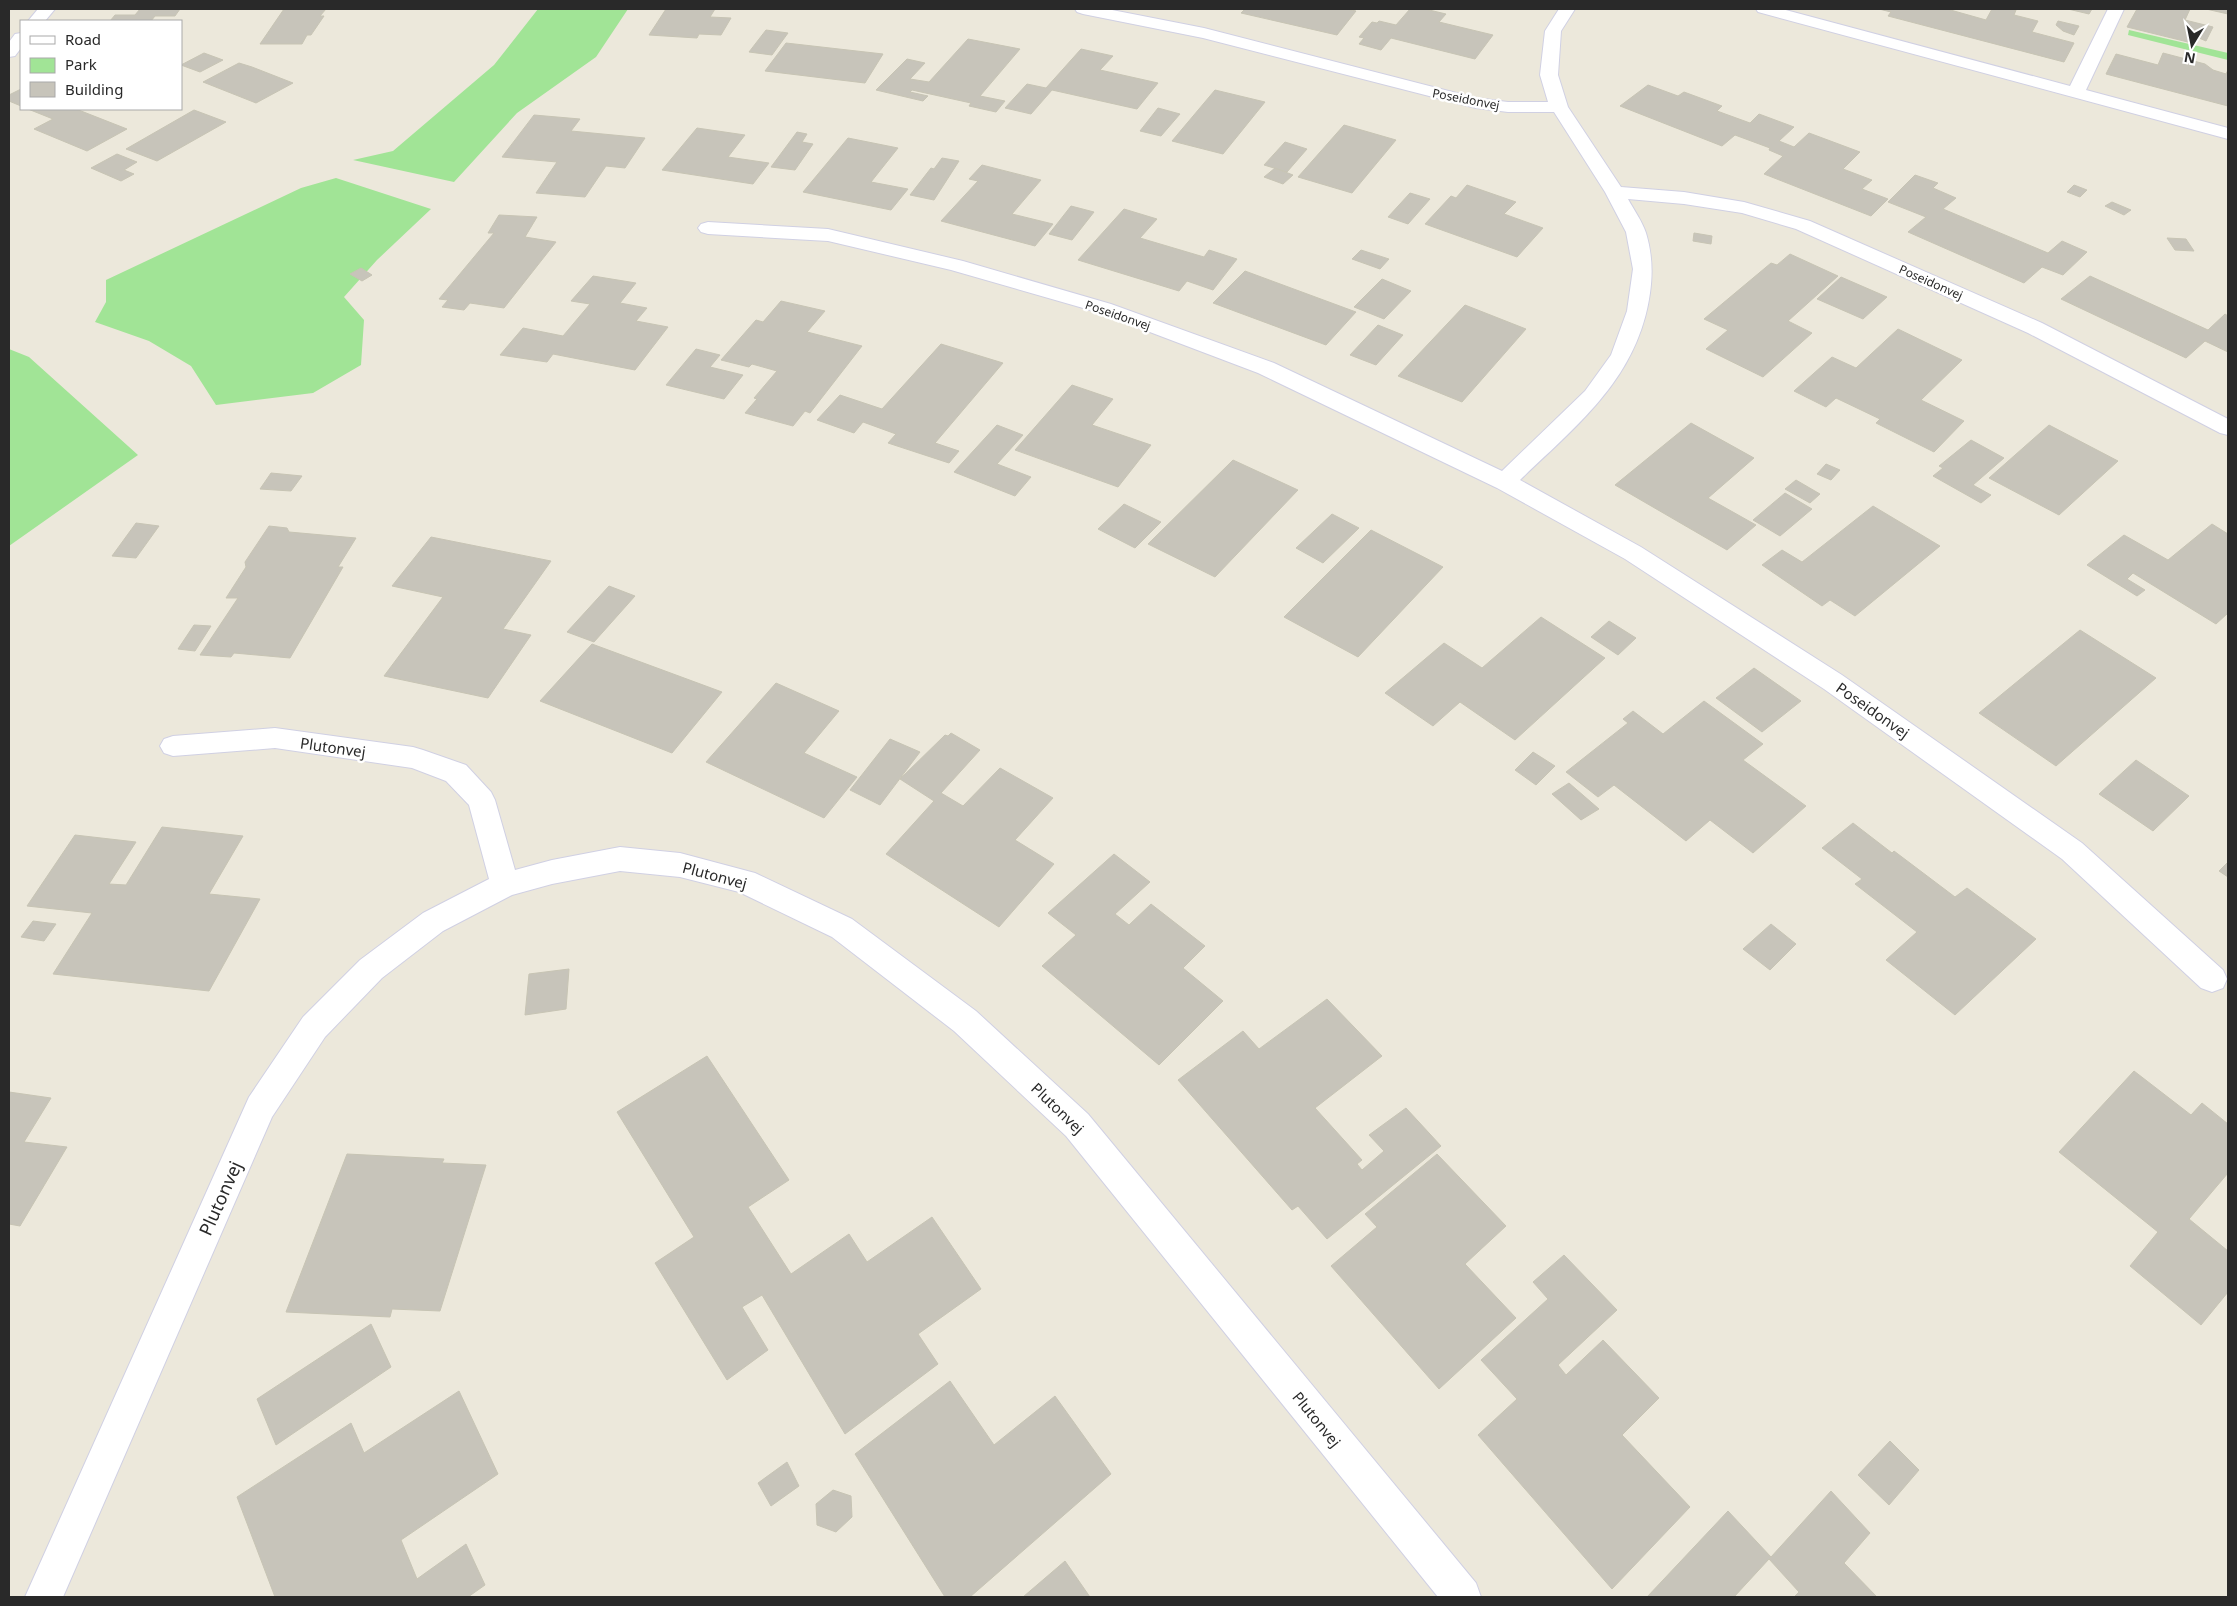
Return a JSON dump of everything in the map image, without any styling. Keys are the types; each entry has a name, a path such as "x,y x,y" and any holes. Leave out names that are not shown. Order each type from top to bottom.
{"street":[{"path":"37,20 47,9"},
{"name":"Poseidonvej","path":"1083,9 1204,33 1476,103 1508,107 1559,107"},
{"path":"1505,482 1593,396 1621,356 1637,311 1643,268 1636,232 1615,192 1559,107 1549,75 1553,30 1567,9"},
{"path":"1764,9 2228,134"},
{"path":"2076,93 2116,9"},
{"path":"9,52 20,39"},
{"name":"Poseidonvej","path":"1615,192 1684,198 1744,208 1803,225 2035,328 2228,428"},
{"name":"Poseidonvej","path":"708,228 828,235 956,265 1104,308 1266,368 1505,482 1633,553 1841,688 2072,851 2212,979"},
{"name":"Plutonvej","path":"173,746 275,738 413,758 456,773 481,800 505,885"},
{"name":"Plutonvej","path":"44,1597 260,1107 314,1027 370,969 433,922 505,885 552,872 620,859 680,865 746,881 842,928 965,1021 1077,1124 1462,1597"}],"green space":[{"path":"538,9 628,9 596,57 517,113 454,182 353,160 393,151 494,65"},
{"path":"2129,30 2228,53 2228,60 2128,35"},
{"path":"336,178 431,209 377,260 344,297 364,320 361,365 313,393 216,405 191,366 149,341 95,322 106,302 106,280 301,188"},
{"path":"9,349 29,357 138,455 9,546"}],"building":[{"path":"140,9 180,9 175,16 155,16 152,20 111,20 115,15 135,15"},
{"path":"284,9 326,9 320,16 324,16 311,35 307,35 302,44 260,44"},
{"path":"666,9 715,9 710,17 731,18 721,35 699,34 697,38 649,35"},
{"path":"1245,9 1347,9 1356,11 1337,35 1241,13"},
{"path":"1410,9 1425,9 1446,14 1439,22 1493,35 1475,59 1391,38 1381,50 1359,44 1364,38 1359,37 1372,22 1377,23 1379,21 1396,25"},
{"path":"1879,9 1947,9 1986,20 1992,9 2016,10 2014,15 2038,21 2032,32 2074,43 2064,62 1888,16 1891,12"},
{"path":"2068,9 2092,9 2089,14"},
{"path":"2137,9 2190,9 2185,20 2213,27 2206,41 2199,38 2196,44 2127,27"},
{"path":"2206,9 2228,9 2228,14"},
{"path":"2058,21 2079,26 2074,35 2063,31 2056,25"},
{"path":"766,30 788,33 772,55 749,52"},
{"path":"968,39 1020,49 980,96 1005,101 996,112 969,106 971,103 912,90 910,92 928,96 923,101 876,90 907,59 925,63 910,79 929,82"},
{"path":"786,43 883,54 865,83 765,71"},
{"path":"1081,49 1113,56 1100,70 1158,83 1137,109 1052,90 1031,114 1005,108 1027,84 1046,88"},
{"path":"204,53 223,60 200,72 182,64"},
{"path":"2163,53 2205,64 2213,70 2226,74 2228,70 2228,106 2106,74 2116,54 2158,65"},
{"path":"239,63 293,83 256,103 203,82"},
{"path":"1648,85 1678,96 1684,92 1722,106 1717,111 1750,123 1759,114 1794,127 1779,141 1794,147 1809,133 1860,152 1843,169 1872,180 1862,189 1888,199 1871,216 1764,174 1783,156 1769,150 1770,148 1735,135 1722,146 1620,106"},
{"path":"20,90 20,106 9,101 9,95"},
{"path":"1215,90 1265,102 1223,154 1172,141"},
{"path":"1158,108 1180,114 1161,136 1140,131"},
{"path":"30,110 79,110 127,129 87,151 34,129 53,119"},
{"path":"194,110 226,122 157,161 126,149"},
{"path":"534,115 580,119 571,131 645,138 625,168 606,166 585,197 536,193 557,162 502,157"},
{"path":"1344,125 1396,140 1352,193 1298,177"},
{"path":"697,128 745,135 728,157 769,163 753,184 662,170"},
{"path":"797,132 807,134 802,142 813,144 795,170 771,167"},
{"path":"848,138 898,148 871,182 908,189 891,210 803,192"},
{"path":"1285,142 1307,149 1287,172 1264,165"},
{"path":"117,154 137,162 124,170 134,174 121,181 91,168"},
{"path":"942,158 959,161 934,200 910,195 931,168 934,169"},
{"path":"982,165 1041,180 1012,214 1053,224 1035,246 941,221 978,181 969,179"},
{"path":"1275,168 1293,175 1283,184 1264,177"},
{"path":"1915,175 1938,183 1933,188 1956,198 1943,209 2048,253 2062,241 2087,252 2063,275 2042,267 2024,283 1908,232 1926,217 1888,202"},
{"path":"1467,185 1516,202 1504,214 1543,228 1517,257 1425,224 1451,196 1456,198"},
{"path":"2074,185 2087,190 2080,197 2067,192"},
{"path":"1410,193 1430,199 1408,224 1388,217"},
{"path":"2112,202 2131,210 2124,215 2105,206"},
{"path":"1071,206 1094,212 1072,240 1049,234"},
{"path":"1124,209 1157,219 1140,238 1204,257 1209,250 1237,259 1213,290 1187,281 1179,291 1078,260"},
{"path":"499,215 537,217 525,237 556,242 504,308 470,303 464,310 442,307 448,300 439,299 494,233 488,233"},
{"path":"1694,233 1712,236 1711,244 1693,241"},
{"path":"2167,238 2186,239 2194,251 2175,250"},
{"path":"1361,250 1389,259 1380,269 1352,259"},
{"path":"1790,254 1838,276 1788,321 1812,333 1763,377 1706,349 1728,330 1704,319 1771,263 1777,265"},
{"path":"361,268 372,275 362,281 350,274"},
{"path":"1245,271 1356,312 1326,345 1213,303"},
{"path":"593,276 636,283 620,303 647,308 636,321 668,327 635,370 553,354 547,362 500,355 523,328 563,336 590,304 571,301"},
{"path":"2090,276 2208,330 2225,314 2228,316 2228,352 2205,341 2186,358 2061,299"},
{"path":"1841,277 1887,297 1863,319 1817,299"},
{"path":"1382,279 1411,291 1384,319 1354,307"},
{"path":"781,301 825,311 807,332 862,346 810,413 805,411 793,426 745,413 757,399 754,398 777,371 752,364 749,367 721,360 756,320 763,322"},
{"path":"1465,305 1526,329 1462,402 1398,376"},
{"path":"1378,325 1403,335 1376,365 1350,355"},
{"path":"1898,329 1962,360 1921,400 1964,421 1934,452 1876,423 1880,419 1836,398 1826,407 1794,391 1832,357 1856,368"},
{"path":"941,344 1003,363 935,443 959,451 949,463 888,443 896,434 863,422 854,433 817,420 840,395 882,409"},
{"path":"696,349 720,355 710,367 743,375 724,399 666,385"},
{"path":"1072,385 1113,399 1092,425 1151,445 1118,487 1015,450"},
{"path":"1691,423 1754,458 1708,498 1756,525 1727,550 1615,485"},
{"path":"997,425 1023,435 997,464 1031,477 1015,496 954,472"},
{"path":"2049,425 2118,461 2059,515 1989,478"},
{"path":"1971,440 2004,458 1973,485 1991,495 1981,503 1933,476 1943,468 1939,466"},
{"path":"1233,460 1298,490 1215,577 1148,544"},
{"path":"1826,464 1840,470 1831,480 1817,474"},
{"path":"271,473 302,476 291,491 260,489"},
{"path":"1796,480 1820,494 1810,503 1785,489"},
{"path":"1785,493 1812,509 1780,536 1753,520"},
{"path":"1124,504 1161,522 1135,548 1098,529"},
{"path":"1873,506 1940,546 1855,616 1830,600 1822,606 1762,565 1782,550 1802,562"},
{"path":"1332,514 1359,528 1323,563 1296,548"},
{"path":"136,523 159,526 136,558 112,556"},
{"path":"2212,524 2228,534 2228,613 2216,624 2133,573 2127,579 2145,590 2137,596 2087,565 2124,535 2168,560"},
{"path":"269,526 287,528 289,532 356,538 338,567 343,567 290,658 234,653 231,657 200,655 238,598 226,598 246,567 245,562"},
{"path":"1371,530 1443,567 1358,657 1284,617"},
{"path":"431,537 551,561 503,629 531,635 488,698 384,676 443,597 392,586"},
{"path":"609,586 635,596 594,642 567,632"},
{"path":"1541,617 1605,658 1515,740 1460,702 1433,726 1385,693 1444,643 1482,668"},
{"path":"1609,621 1636,638 1618,655 1591,637"},
{"path":"194,625 211,626 195,651 178,649"},
{"path":"2080,630 2156,678 2056,766 1979,713"},
{"path":"592,644 722,692 672,753 540,701"},
{"path":"1754,668 1801,701 1762,732 1716,698"},
{"path":"776,683 839,711 804,753 857,777 824,818 706,762"},
{"path":"1704,701 1763,744 1743,760 1806,806 1753,853 1710,820 1686,841 1614,785 1598,797 1566,772 1628,723 1623,719 1633,711 1663,734"},
{"path":"951,733 980,750 941,793 963,806 1000,768 1053,798 1015,840 1054,864 999,927 886,854 934,801 900,779 945,735 948,736"},
{"path":"890,739 920,752 880,805 850,790"},
{"path":"1533,752 1555,766 1536,785 1515,770"},
{"path":"2136,760 2189,796 2153,831 2099,794"},
{"path":"1569,783 1599,809 1581,820 1552,794"},
{"path":"1853,823 1955,897 1967,888 2036,939 1955,1015 1886,960 1917,932 1855,884 1862,879 1822,848"},
{"path":"162,827 243,836 209,894 260,899 209,991 53,974 92,913 27,906 75,835 136,842 109,884 126,885"},
{"path":"1114,854 1150,882 1115,914 1129,925 1151,904 1205,946 1183,968 1223,1001 1159,1065 1042,966 1076,935 1048,913"},
{"path":"2228,862 2228,877 2219,871"},
{"path":"33,921 56,924 44,941 21,937"},
{"path":"1771,924 1796,944 1770,970 1743,949"},
{"path":"569,969 566,1009 525,1015 529,974"},
{"path":"1327,999 1382,1056 1315,1108 1362,1160 1357,1164 1362,1170 1384,1151 1369,1135 1406,1108 1441,1146 1327,1239 1298,1206 1292,1210 1178,1080 1243,1031 1259,1049"},
{"path":"707,1056 789,1180 748,1207 791,1274 849,1234 867,1262 932,1217 981,1289 918,1334 938,1364 845,1434 762,1295 742,1307 768,1350 727,1380 655,1263 694,1237 617,1112"},
{"path":"2134,1071 2191,1115 2202,1103 2228,1124 2228,1173 2189,1219 2228,1251 2228,1292 2201,1325 2130,1266 2158,1232 2059,1152"},
{"path":"9,1092 51,1098 24,1142 67,1147 20,1226 9,1224"},
{"path":"347,1154 444,1159 442,1163 486,1165 440,1311 392,1309 390,1317 286,1312"},
{"path":"1437,1154 1506,1226 1465,1264 1516,1318 1439,1389 1331,1266 1377,1227 1365,1214"},
{"path":"1564,1255 1617,1310 1558,1365 1566,1375 1603,1340 1659,1398 1622,1435 1690,1507 1612,1589 1478,1435 1517,1399 1481,1360 1548,1299 1533,1282"},
{"path":"371,1324 391,1367 276,1445 257,1399"},
{"path":"950,1381 994,1445 1055,1396 1111,1474 970,1597 945,1597 855,1454"},
{"path":"459,1391 498,1474 401,1540 417,1579 466,1544 485,1585 468,1597 275,1597 237,1497 351,1423 364,1453"},
{"path":"1890,1441 1919,1470 1889,1505 1858,1475"},
{"path":"787,1462 799,1486 771,1506 758,1483"},
{"path":"833,1490 851,1496 852,1517 836,1532 817,1525 816,1504"},
{"path":"1831,1491 1870,1533 1844,1563 1877,1597 1794,1597 1799,1592 1769,1559 1734,1597 1647,1597 1728,1511 1771,1557"},
{"path":"1065,1561 1090,1597 1023,1597"}]}
